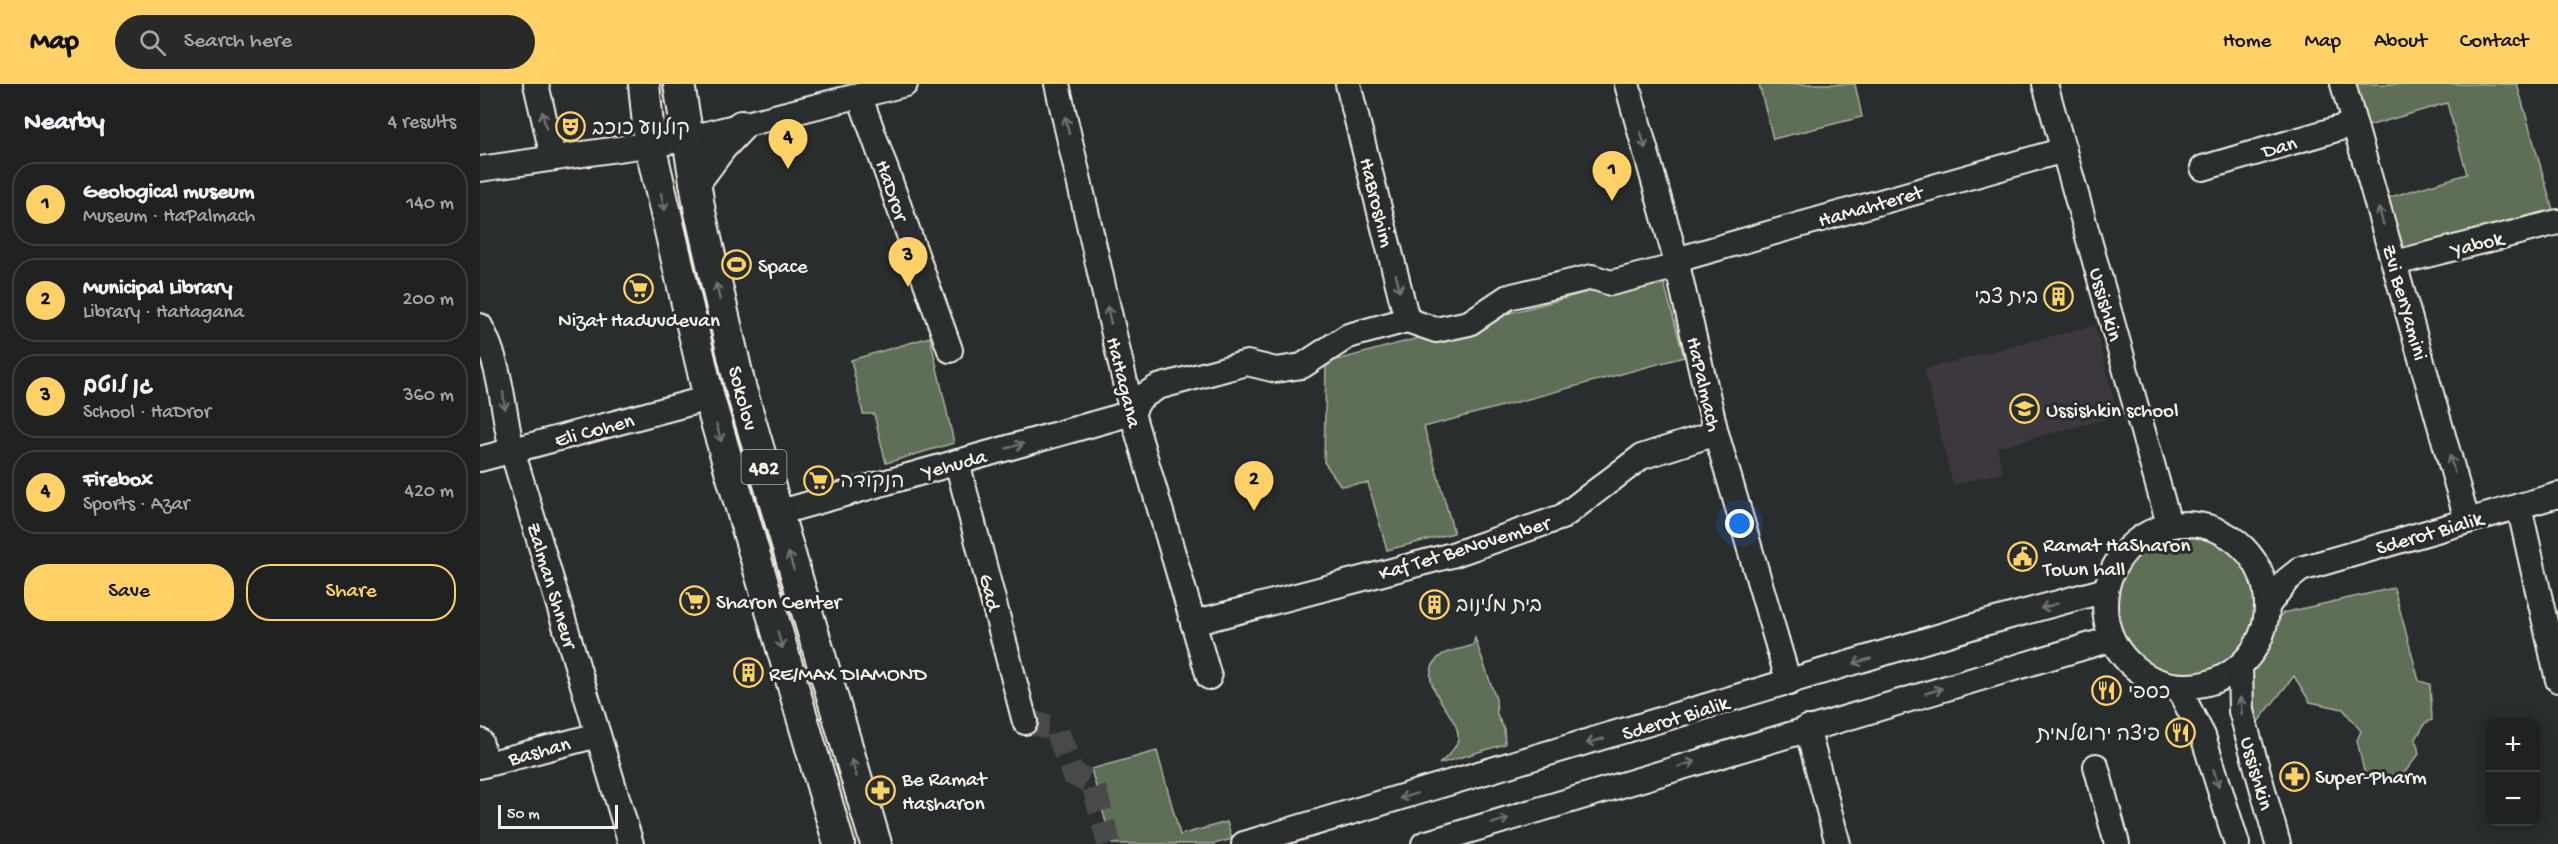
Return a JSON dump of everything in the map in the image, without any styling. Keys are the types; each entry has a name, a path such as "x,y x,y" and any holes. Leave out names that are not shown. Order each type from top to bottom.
{"main road":[{"name":"Sokolov","path":"644,84 650,145 709,398 839,844"},
{"name":"Sokolov","path":"679,84 695,182 740,386 876,844"},
{"path":"695,182 721,147 741,126"}],"street":[{"path":"536,84 553,157"},
{"path":"480,169 687,139 905,84"},
{"name":"HaHagana","path":"1057,84 1132,413 1209,676"},
{"name":"HaBroshim","path":"1348,84 1407,320"},
{"name":"HaPalmach","path":"1627,84 1677,263 1716,433 1789,683"},
{"name":"Ussishkin","path":"2045,84 2169,524"},
{"name":"Zvi BenYamini","path":"2343,84 2467,520"},
{"name":"HaDror","path":"860,97 950,350"},
{"name":"Dan","path":"2203,168 2354,124"},
{"name":"HaMahteret","path":"1407,320 1436,330 1469,323 1508,297 1592,277 1611,283 2064,150"},
{"name":"Yabok","path":"2395,263 2558,222"},
{"path":"1132,413 1140,398 1158,387 1247,363 1276,370 1302,366 1348,336 1407,320"},
{"name":"Zalman Shneur","path":"484,340 502,386 512,450 631,844"},
{"name":"Eli Cohen","path":"480,459 709,398"},
{"name":"Yehuda","path":"777,513 1132,413"},
{"name":"Kaf Tet BeNovember","path":"1193,623 1452,555 1562,517 1641,457 1716,433"},
{"name":"Gad","path":"957,462 1025,722"},
{"name":"Sderot Bialik","path":"2252,556 2283,567 2301,569 2558,495"},
{"path":"2518,506 2558,680"},
{"path":"2169,524 2208,526 2233,537 2252,556 2264,580 2268,605 2261,638 2252,653 2240,666 2221,679 2200,686 2177,686 2150,679 2127,662 2111,639 2104,606 2112,571 2122,553 2137,539 2169,524"},
{"name":"Sderot Bialik","path":"2268,605 2288,580 2301,569"},
{"name":"Sderot Bialik","path":"1248,844 1981,624 2106,590"},
{"path":"1424,844 2111,639"},
{"name":"Ussishkin","path":"2240,666 2241,711 2278,844"},
{"name":"Ussishkin","path":"2177,686 2203,736 2237,844"},
{"path":"1807,728 1838,844"},
{"name":"Bashan","path":"482,757 598,735"},
{"path":"2096,766 2117,844"}],"shaded area":[{"name":"Ussishkin school","path":"2095,325 2118,416 1997,447 2003,472 1953,485 1924,369"}],"green space":[{"path":"1759,84 1855,84 1862,117 1773,139"},
{"path":"2356,84 2517,84 2553,210 2400,250 2384,199 2467,174 2447,103 2368,126"},
{"path":"1661,272 1684,357 1424,427 1454,533 1387,550 1368,483 1341,486 1324,462 1326,363"},
{"path":"930,337 954,443 886,463 874,414 863,414 851,360"},
{"path":"2186,524 2202,525 2217,530 2244,547 2261,574 2266,589 2266,621 2261,636 2244,663 2217,680 2202,685 2186,686 2170,685 2155,680 2128,663 2111,636 2106,621 2105,605 2106,589 2111,574 2128,547 2155,530 2170,525"},
{"path":"2394,588 2419,681 2430,684 2432,720 2425,723 2416,739 2419,754 2405,772 2366,780 2357,740 2361,731 2343,709 2310,702 2294,676 2257,723 2245,673 2283,613"},
{"path":"1475,638 1496,699 1497,715 1504,729 1505,744 1439,764 1456,746 1458,733 1435,691 1431,680 1431,669 1442,655 1473,645"},
{"path":"1157,751 1180,835 1227,822 1232,839 1214,844 1112,844 1091,769"}],"tunnel":[{"path":"1025,722 1056,728 1073,774 1093,783 1109,844"}],"place":[{"name":"קולנוע כוכב","path":"571,127"},
{"name":"Firebox","path":"788,169"},
{"name":"Geological museum","path":"1612,201"},
{"name":"Space","path":"737,265"},
{"name":"גן לוטם","path":"908,287"},
{"name":"Nizat Haduvdevan","path":"639,288"},
{"name":"בית צבי","path":"2059,296"},
{"name":"Ussishkin school","path":"2025,409"},
{"name":"הנקודה","path":"819,480"},
{"name":"Municipal Library","path":"1254,511"},
{"name":"Ramat HaSharon Town hall","path":"2022,556"},
{"name":"Sharon Center","path":"695,601"},
{"name":"בית מלינוב","path":"1435,604"},
{"name":"RE/MAX DIAMOND","path":"748,673"},
{"name":"כספי","path":"2107,691"},
{"name":"פיצה ירושלמית","path":"2181,733"},
{"name":"Super-Pharm","path":"2294,776"},
{"name":"Be Ramat Hasharon","path":"881,790"}]}
